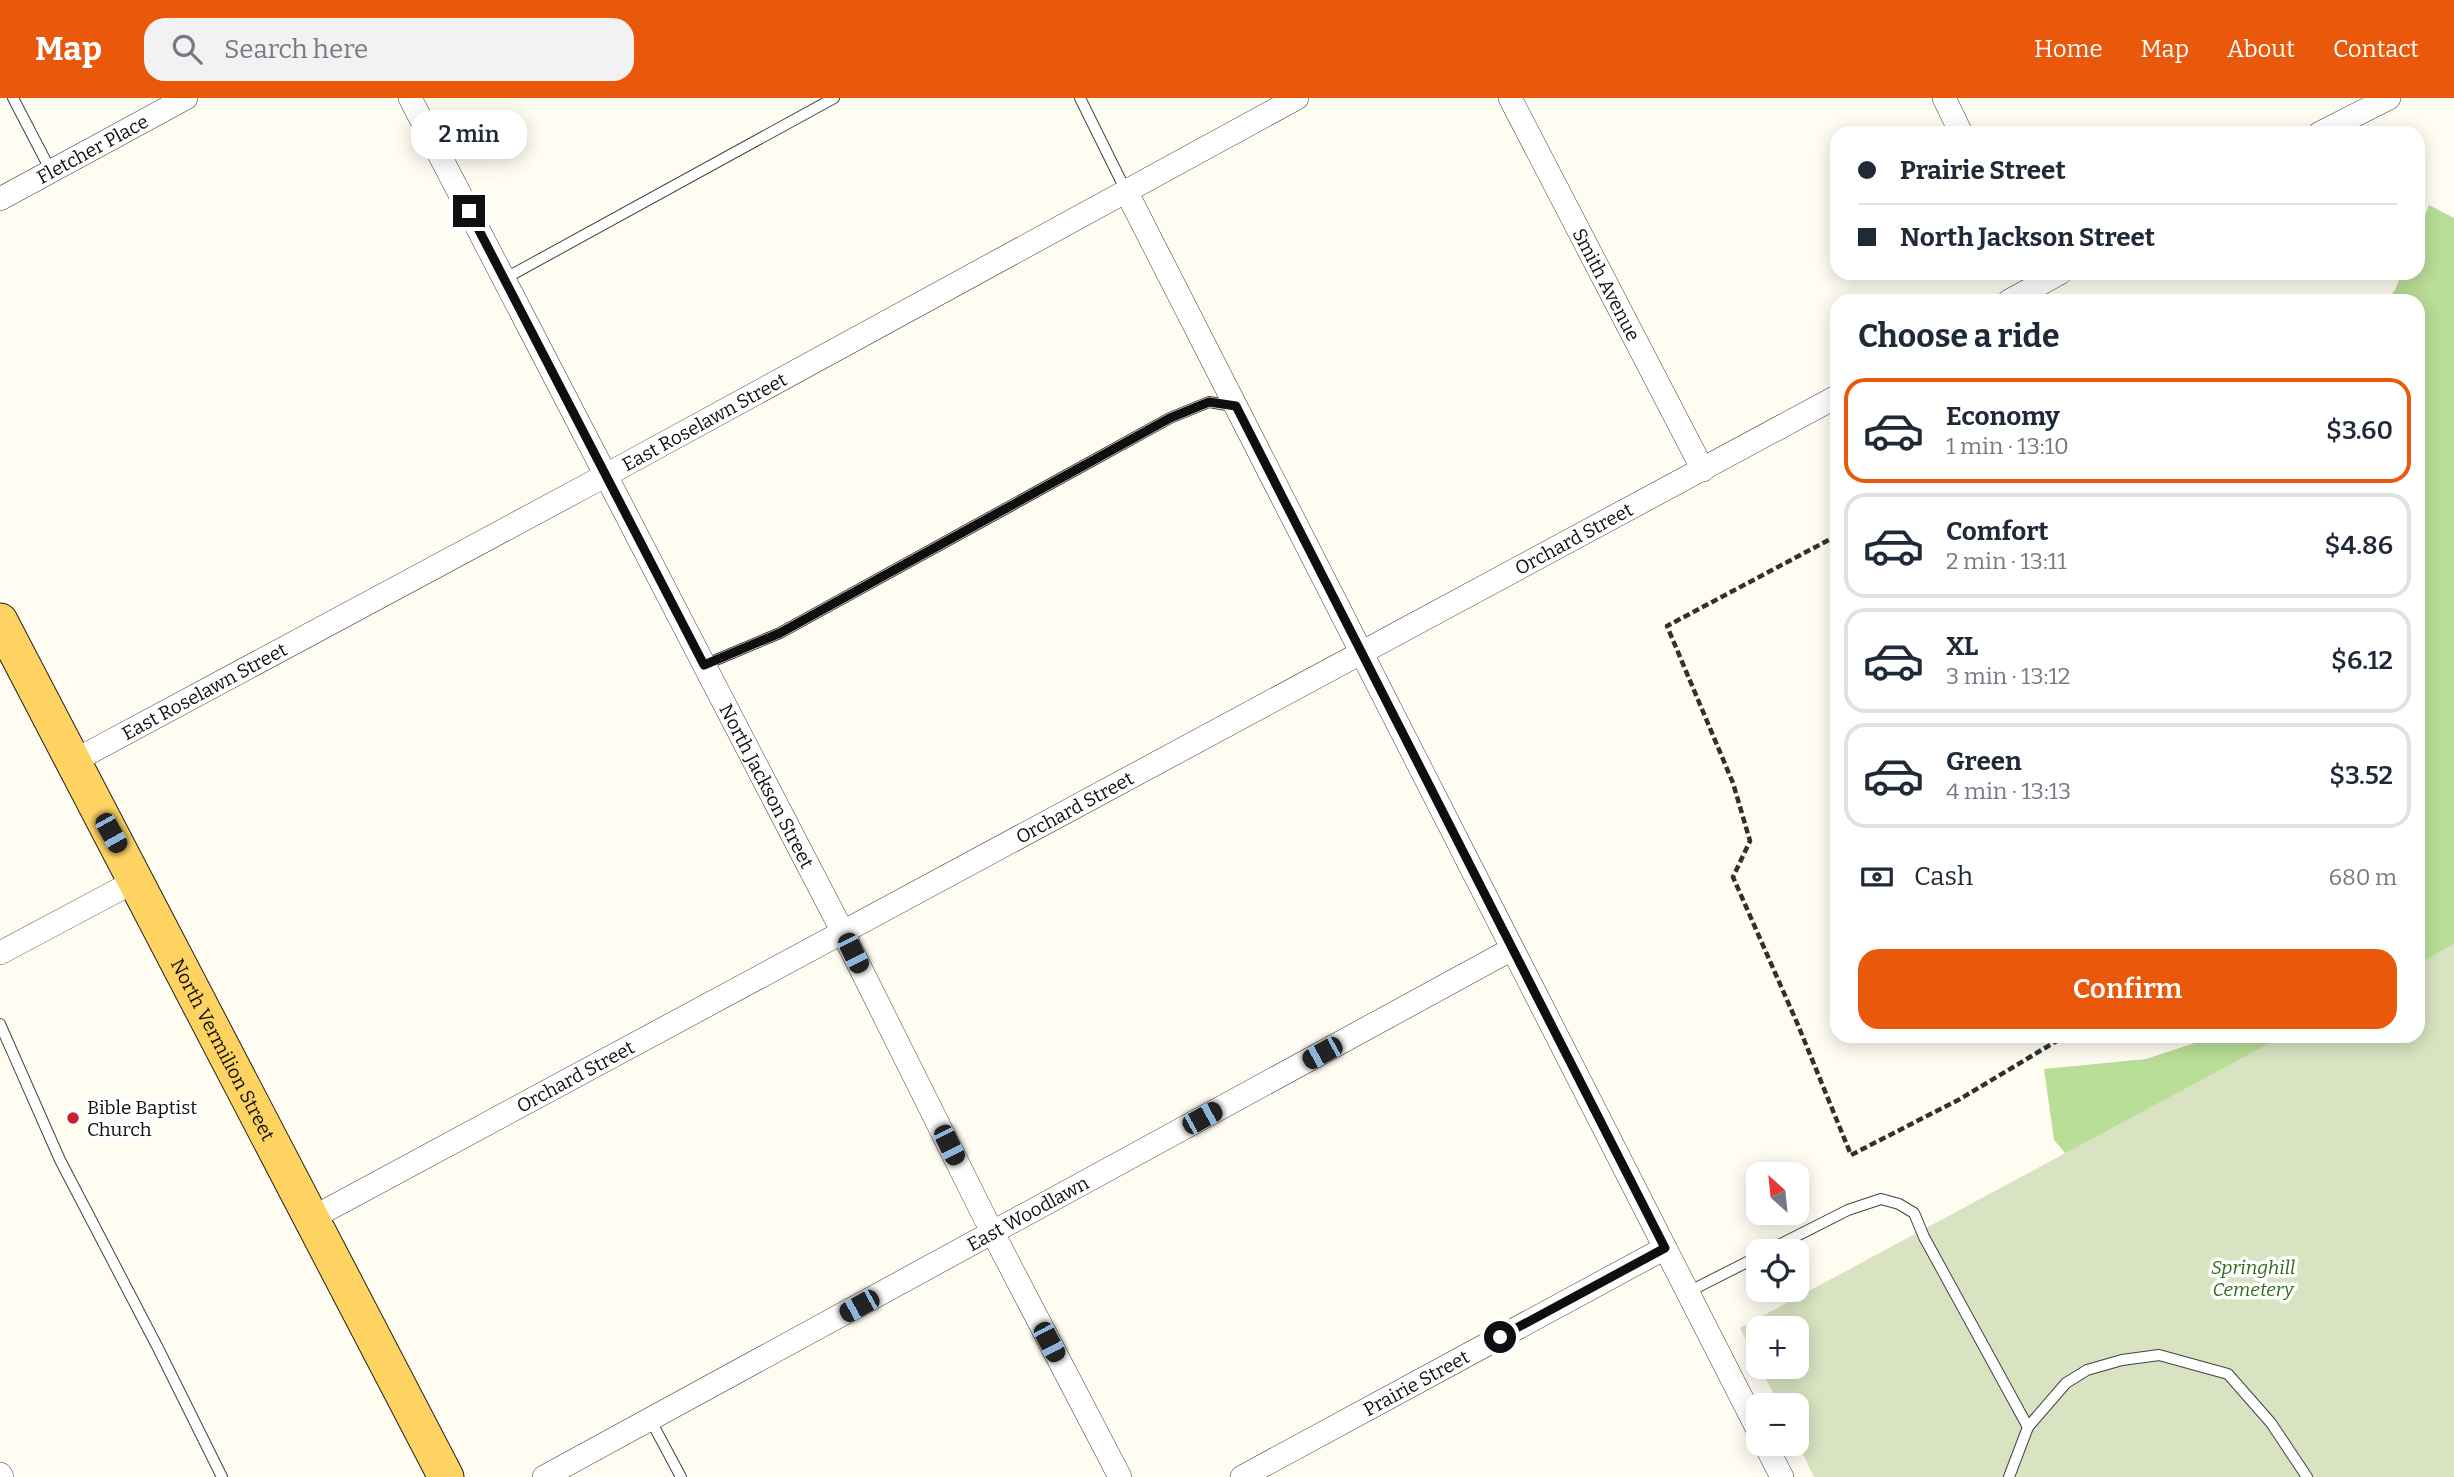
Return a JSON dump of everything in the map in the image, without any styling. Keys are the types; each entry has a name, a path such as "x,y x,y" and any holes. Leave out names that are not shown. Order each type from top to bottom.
{"main road":[{"name":"North Vermilion Street","path":"0,621 446,1477"}],"street":[{"name":"Fletcher Place","path":"0,199 186,98"},
{"name":"North Jackson Street","path":"410,98 843,932 993,1233 1120,1477"},
{"name":"East Roselawn Street","path":"72,762 1297,98"},
{"name":"Smith Avenue","path":"1510,98 1703,470"},
{"path":"1944,98 1958,126"},
{"path":"2334,126 2389,98"},
{"path":"1126,191 1746,1407"},
{"path":"2017,294 2034,280"},
{"name":"Orchard Street","path":"312,1218 1830,400"},
{"path":"0,953 137,880"},
{"name":"East Woodlawn","path":"544,1477 1512,949"},
{"name":"Prairie Street","path":"1242,1477 1665,1248"},
{"path":"1771,1456 1782,1477"}],"lane":[{"path":"13,98 51,171"},
{"path":"504,279 835,98"},
{"path":"1080,98 1126,191"},
{"path":"704,665 780,633 1170,418 1209,402 1236,406"},
{"path":"0,1024 60,1160 222,1477"},
{"path":"1791,1239 1848,1210 1881,1199 1899,1204 1914,1213 1924,1237 2028,1427"},
{"path":"1688,1293 1746,1263"},
{"path":"2009,1477 2028,1427 2066,1383 2087,1370 2122,1360 2159,1355 2228,1374 2271,1423 2307,1477"},
{"path":"650,1419 681,1477"}],"path":[{"path":"1830,539 1667,626 1733,783 1750,841 1733,877 1851,1155 1996,1080 2055,1043"}],"green space":[{"path":"2429,205 2454,218 2454,1179 2122,1219 2054,1140 2044,1069 2146,1059 2195,1043 2425,1043 2425,294 2392,294 2399,280 2425,280 2425,216"},
{"name":"Springhill Cemetery","path":"2454,944 2454,1477 1814,1477 1804,1456 1809,1456 1809,1393 1773,1393 1766,1379 1809,1379 1809,1316 1762,1316 1788,1302 1809,1302 1809,1291 2270,1043 2425,1043 2425,960"},
{"name":"Springhill Cemetery","path":"1746,1325 1746,1340 1740,1328"}],"place":[{"name":"Bible Baptist Church","path":"73,1118"}],"route":[{"path":"469,211 704,665 780,633 1170,418 1209,402 1236,406 1665,1248 1500,1337"}]}
